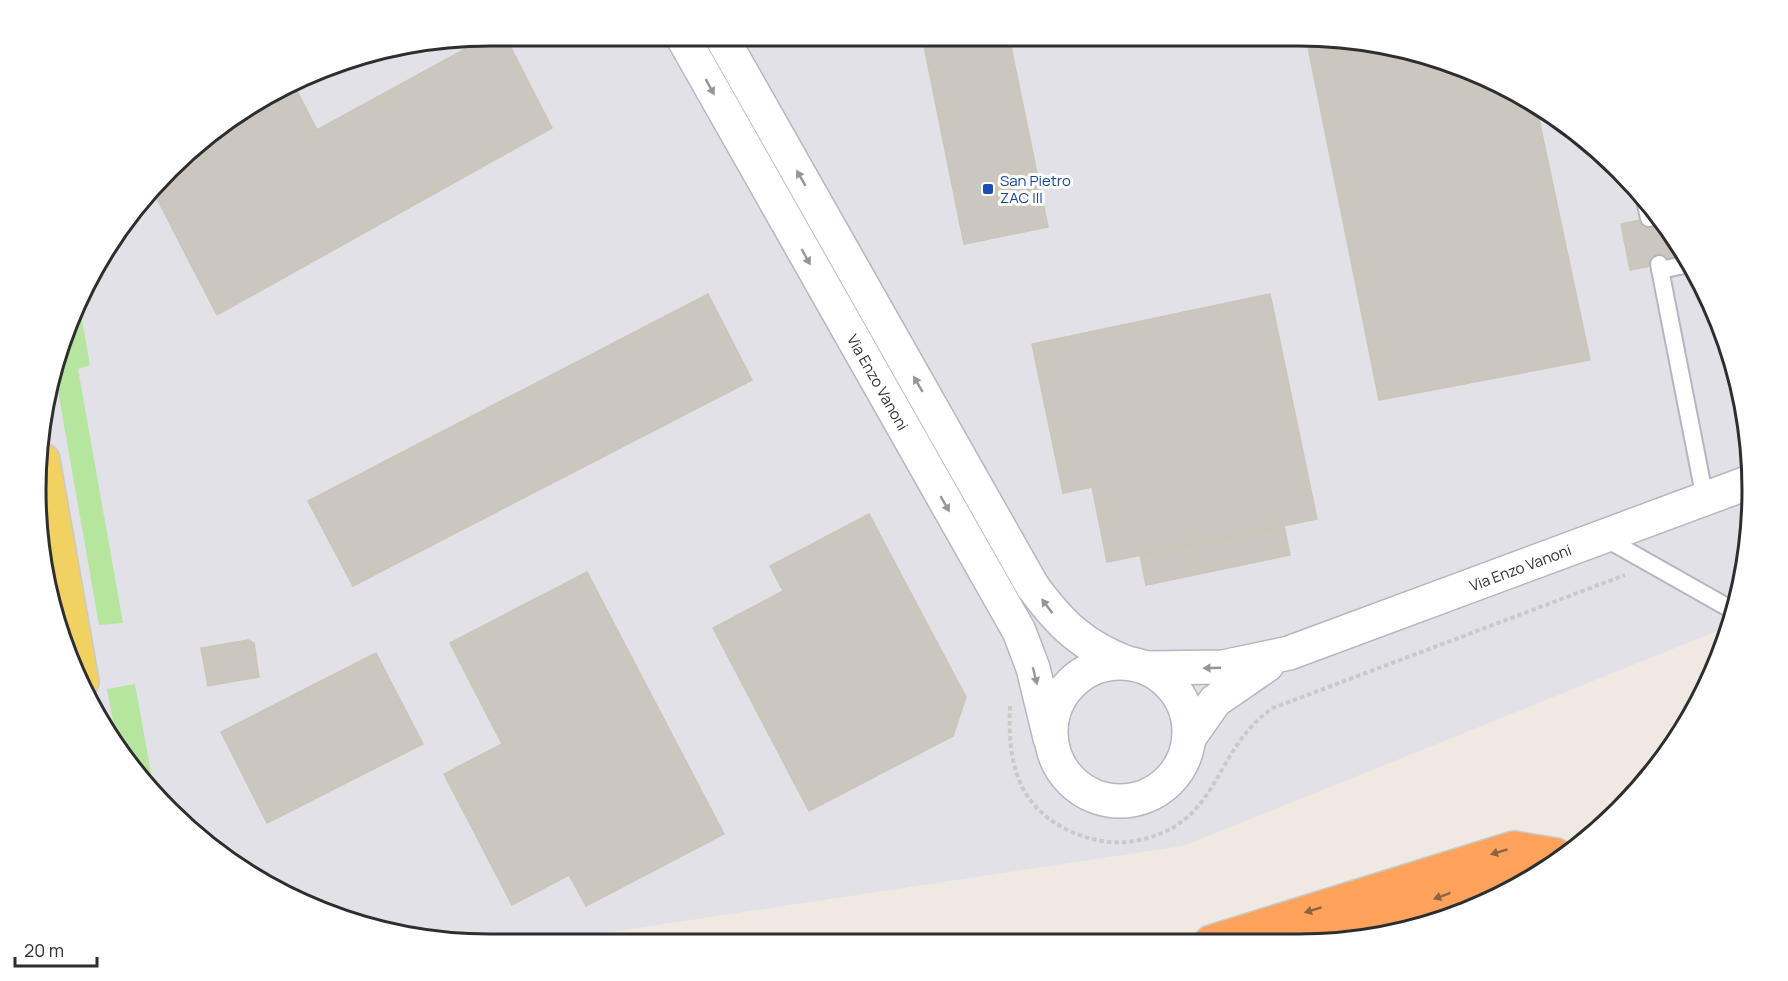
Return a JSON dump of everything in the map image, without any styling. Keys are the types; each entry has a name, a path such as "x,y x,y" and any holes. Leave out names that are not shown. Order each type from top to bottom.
{"highway":[{"path":"1236,934 1514,848 1555,852"},
{"path":"1337,933 1545,859"}],"main road":[{"path":"46,479 76,650"}],"street":[{"name":"Via Enzo Vanoni","path":"688,46 1019,632 1033,668 1056,758 1068,778 1085,792 1107,801 1130,801 1152,794 1170,780 1183,760 1189,738 1215,701 1259,668 1289,653 1742,485"},
{"name":"Via Enzo Vanoni","path":"727,46 1033,587 1074,635 1098,652 1164,678 1178,694 1187,715 1189,738"},
{"name":"Via Enzo Vanoni","path":"1050,738 1052,718 1059,699 1071,682 1088,670 1107,664 1224,667 1289,653"}],"lane":[{"path":"1680,265 1659,267 1705,499"},
{"path":"1603,537 1726,606"}],"shaded area":[{"path":"490,46 1327,47 1384,55 1412,62 1440,70 1494,92 1520,106 1568,138 1631,198 1667,244 1696,294 1708,321 1733,404 1741,461 1741,520 1738,548 1719,631 1183,846 597,934 461,934 433,931 348,911 294,889 268,875 220,843 157,783 138,761 106,712 92,687 70,633 50,548 47,520 47,461 55,404 62,376 70,348 92,294 106,268 138,220 177,177 220,138 268,106 321,80 376,62 433,50"}],"green space":[{"path":"82,318 90,365 78,369 123,623 99,625 58,392 70,348"},
{"path":"135,684 152,777 114,725 107,689"}],"building":[{"path":"490,46 510,46 552,128 217,315 157,198 220,138 268,106 297,91 317,130 469,47"},
{"path":"924,46 1011,46 1048,227 964,244"},
{"path":"1308,46 1384,55 1440,70 1494,92 1539,118 1590,360 1379,400"},
{"path":"1648,218 1677,261 1630,270 1621,224"},
{"path":"708,294 752,380 353,586 308,501"},
{"path":"1270,294 1317,519 1107,562 1092,487 1063,493 1032,344"},
{"path":"869,514 966,697 953,736 809,811 713,628 783,591 770,566"},
{"path":"1284,526 1290,555 1146,585 1140,555"},
{"path":"587,572 724,834 586,906 569,875 512,905 444,774 502,744 450,643"},
{"path":"248,640 254,643 259,677 208,686 201,648"},
{"path":"376,653 423,744 267,823 221,732"}],"place":[{"name":"San Pietro ZAC III","path":"988,189"}]}
